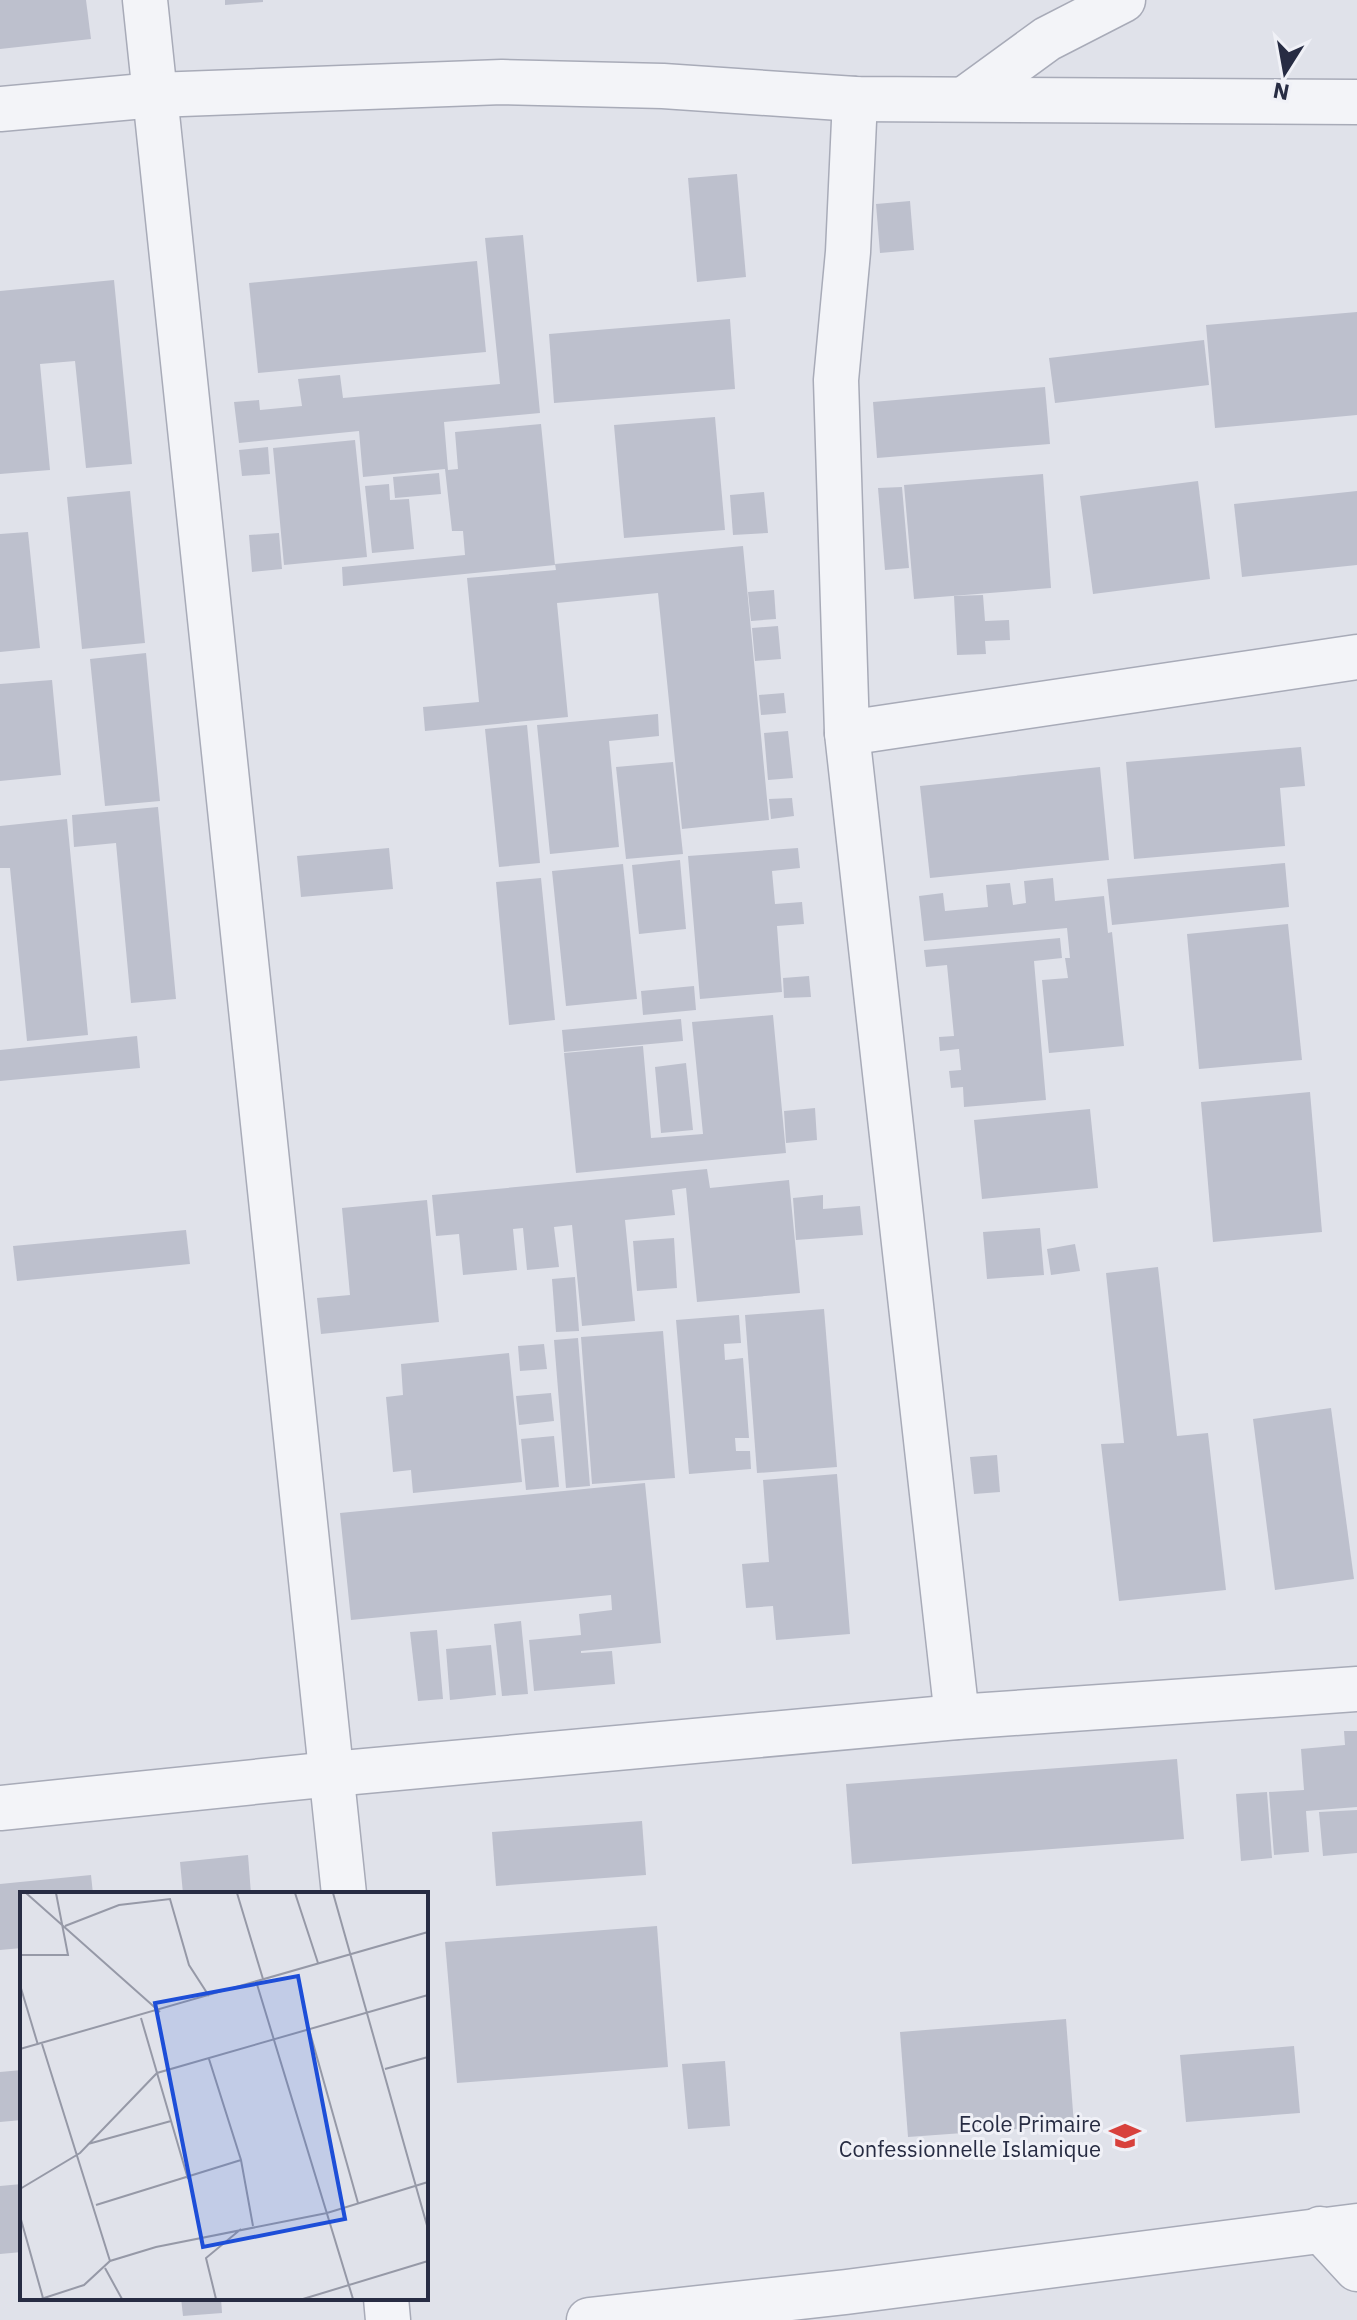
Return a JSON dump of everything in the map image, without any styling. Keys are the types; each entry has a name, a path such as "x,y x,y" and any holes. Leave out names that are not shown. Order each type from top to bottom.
{"street":[{"path":"145,0 344,1892"},
{"path":"966,98 1047,39 1123,0"},
{"path":"0,109 155,95 502,82 663,86 855,99 1357,102"},
{"path":"855,99 848,252 836,380 847,733 957,1717"},
{"path":"847,733 1357,657"},
{"path":"0,1808 332,1774 957,1717 1357,1689"},
{"path":"589,2320 853,2306 1338,2228 1357,2269"},
{"path":"386,2300 388,2320"}],"building":[{"path":"0,0 86,0 91,39 0,49"},
{"path":"225,0 263,0 263,2 225,5"},
{"path":"737,174 746,277 697,282 688,178"},
{"path":"910,201 914,250 880,253 876,204"},
{"path":"523,235 540,413 444,422 448,470 458,469 455,432 541,424 555,565 343,586 342,567 465,555 463,531 452,531 445,469 363,477 359,431 239,443 234,402 259,400 260,410 302,406 298,379 340,375 343,398 500,384 485,238"},
{"path":"477,261 486,352 258,373 249,283"},
{"path":"114,280 132,464 86,468 75,361 40,364 50,470 0,474 0,291"},
{"path":"1357,312 1357,415 1215,428 1206,325"},
{"path":"730,319 735,389 554,403 549,334"},
{"path":"1204,340 1209,385 1055,403 1049,358"},
{"path":"1045,387 1050,444 877,458 873,402"},
{"path":"715,417 725,530 624,538 614,425"},
{"path":"355,440 367,557 284,565 273,448"},
{"path":"268,447 270,474 242,476 239,450"},
{"path":"439,473 441,494 395,498 393,477"},
{"path":"1043,474 1051,588 914,599 904,485"},
{"path":"1198,481 1210,579 1093,594 1080,496"},
{"path":"389,484 390,500 409,499 414,549 372,553 365,486"},
{"path":"902,487 909,568 885,570 878,488"},
{"path":"130,491 145,643 82,649 67,497"},
{"path":"1357,491 1357,565 1242,577 1234,504"},
{"path":"764,492 768,533 733,535 730,495"},
{"path":"28,532 40,648 0,652 0,534"},
{"path":"279,533 282,569 252,572 249,535"},
{"path":"743,546 769,820 682,829 658,593 557,603 568,717 425,731 423,707 479,702 467,578 556,570 555,564"},
{"path":"774,590 776,619 751,621 748,592"},
{"path":"983,595 985,621 1009,620 1010,640 985,641 986,654 957,655 954,596"},
{"path":"778,626 781,659 755,661 752,628"},
{"path":"146,653 160,801 105,806 90,659"},
{"path":"52,680 61,775 0,781 0,684"},
{"path":"784,693 786,713 761,715 759,695"},
{"path":"658,714 659,736 609,741 619,847 550,854 537,725"},
{"path":"527,725 540,863 499,867 485,729"},
{"path":"788,731 793,778 768,780 764,733"},
{"path":"1301,747 1305,786 1280,788 1285,846 1134,859 1126,762"},
{"path":"673,762 683,854 626,859 616,767"},
{"path":"1100,767 1109,860 930,878 920,786"},
{"path":"792,798 794,816 771,819 769,799"},
{"path":"158,807 176,999 131,1003 116,843 74,847 72,815"},
{"path":"67,819 88,1035 27,1041 10,868 0,868 0,826"},
{"path":"389,848 393,889 301,897 297,856"},
{"path":"798,848 800,868 772,871 775,904 802,902 804,924 777,926 782,992 700,999 688,856"},
{"path":"680,860 686,929 639,934 632,865"},
{"path":"1285,863 1289,907 1112,925 1107,879"},
{"path":"623,864 637,999 566,1006 552,871"},
{"path":"541,878 555,1020 509,1025 496,882"},
{"path":"1053,878 1055,901 1104,896 1108,933 1112,932 1124,1046 1049,1053 1042,980 1068,978 1065,958 1070,958 1067,928 924,941 919,896 943,893 945,911 988,907 986,885 1010,883 1013,905 1026,903 1024,881"},
{"path":"1288,924 1302,1060 1199,1069 1187,934"},
{"path":"1060,938 1062,958 1034,961 1046,1100 964,1107 963,1087 951,1088 949,1071 961,1070 959,1049 940,1051 939,1037 954,1036 947,965 926,967 924,950"},
{"path":"809,976 811,997 784,998 783,978"},
{"path":"694,986 696,1010 643,1015 641,991"},
{"path":"773,1015 786,1153 576,1173 564,1053 643,1046 651,1138 703,1134 692,1022"},
{"path":"681,1019 683,1041 564,1052 562,1030"},
{"path":"137,1036 140,1068 0,1081 0,1050"},
{"path":"686,1063 693,1130 661,1133 655,1067"},
{"path":"1310,1092 1322,1232 1213,1242 1201,1102"},
{"path":"815,1108 817,1140 786,1143 784,1111"},
{"path":"1090,1109 1098,1188 982,1199 974,1120"},
{"path":"707,1169 710,1188 789,1180 800,1293 697,1302 686,1188 672,1190 675,1215 625,1220 635,1321 582,1326 572,1225 554,1227 559,1267 527,1270 523,1228 513,1229 517,1270 463,1275 459,1234 436,1236 432,1195"},
{"path":"823,1195 823,1209 860,1206 863,1235 796,1240 793,1198"},
{"path":"427,1200 439,1322 321,1334 317,1298 350,1295 342,1208"},
{"path":"1040,1228 1044,1275 987,1279 983,1232"},
{"path":"186,1230 190,1264 17,1281 13,1246"},
{"path":"674,1238 677,1288 637,1291 633,1241"},
{"path":"1075,1244 1080,1271 1051,1275 1047,1249"},
{"path":"1158,1267 1177,1436 1208,1433 1226,1590 1119,1601 1101,1444 1124,1443 1106,1273"},
{"path":"575,1277 579,1331 556,1332 552,1279"},
{"path":"824,1309 837,1467 757,1473 745,1315"},
{"path":"739,1315 741,1343 724,1344 725,1360 743,1358 749,1438 735,1438 736,1451 750,1451 751,1469 689,1474 676,1320"},
{"path":"663,1331 675,1478 592,1484 581,1337"},
{"path":"578,1338 590,1486 566,1488 554,1340"},
{"path":"544,1344 547,1369 520,1371 518,1346"},
{"path":"509,1353 522,1482 413,1493 411,1470 393,1472 386,1397 403,1395 401,1364"},
{"path":"551,1393 554,1421 519,1425 516,1396"},
{"path":"1331,1408 1354,1579 1275,1590 1253,1419"},
{"path":"554,1436 559,1487 526,1490 521,1439"},
{"path":"997,1455 1000,1492 974,1494 970,1457"},
{"path":"837,1474 850,1634 776,1640 773,1606 746,1608 742,1564 769,1562 763,1480"},
{"path":"645,1483 661,1643 581,1651 612,1651 615,1684 534,1691 529,1640 581,1635 579,1614 612,1610 611,1595 351,1620 340,1513"},
{"path":"521,1621 528,1694 502,1696 494,1624"},
{"path":"437,1630 443,1699 418,1701 410,1632"},
{"path":"491,1645 496,1695 450,1700 446,1649"},
{"path":"1344,1731 1357,1731 1357,1807 1306,1811 1309,1852 1274,1855 1269,1792 1304,1790 1301,1749 1345,1745"},
{"path":"1177,1759 1184,1839 852,1864 846,1784"},
{"path":"1267,1792 1272,1858 1241,1861 1236,1794"},
{"path":"1357,1810 1357,1853 1323,1856 1319,1812"},
{"path":"642,1821 646,1875 496,1886 492,1832"},
{"path":"248,1855 251,1892 183,1892 180,1862"},
{"path":"91,1875 93,1892 20,1892 20,1948 0,1950 0,1884"},
{"path":"657,1926 668,2067 457,2083 445,1942"},
{"path":"1066,2019 1074,2125 908,2137 900,2032"},
{"path":"1294,2046 1300,2113 1186,2122 1180,2055"},
{"path":"725,2061 730,2126 688,2129 682,2064"},
{"path":"20,2070 20,2120 0,2122 0,2072"},
{"path":"20,2184 20,2252 0,2254 0,2186"},
{"path":"181,2300 221,2300 222,2313 183,2316"}],"place":[{"name":"Ecole Primaire Confessionnelle Islamique","path":"1125,2136"}]}
